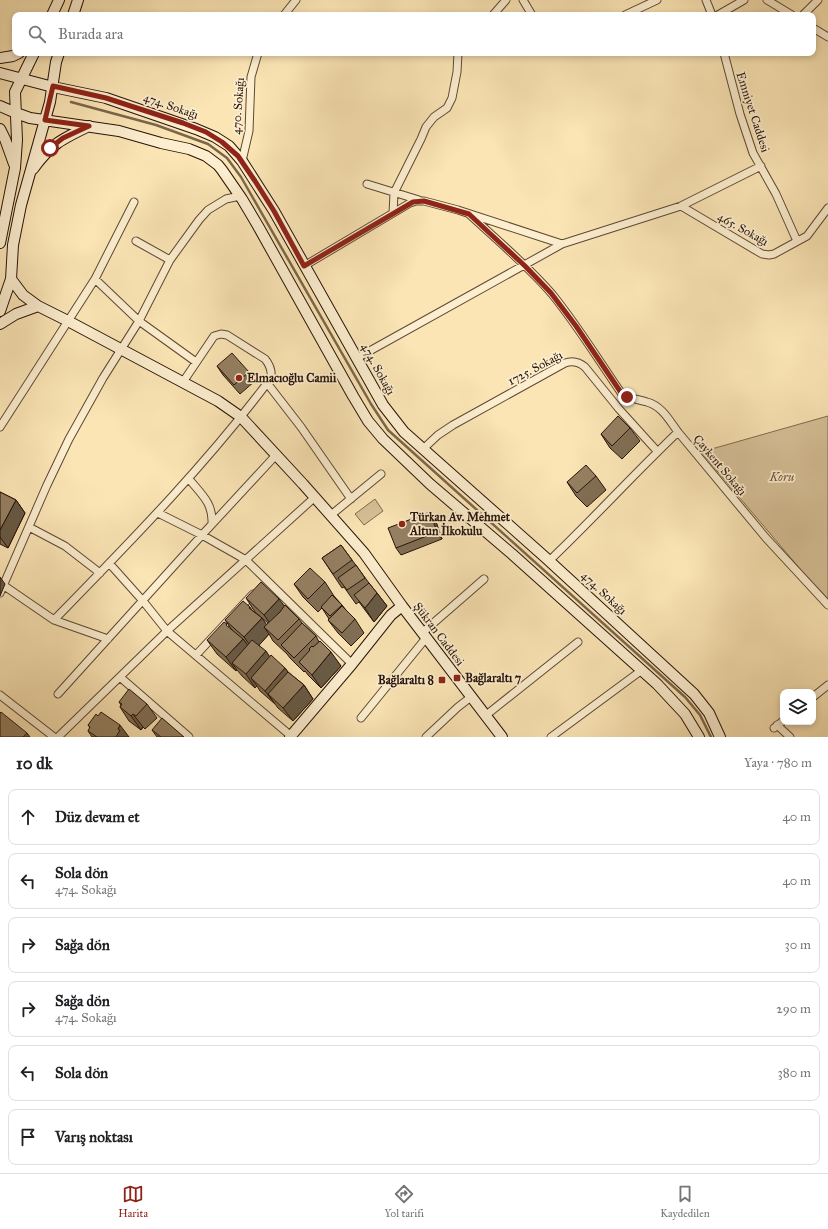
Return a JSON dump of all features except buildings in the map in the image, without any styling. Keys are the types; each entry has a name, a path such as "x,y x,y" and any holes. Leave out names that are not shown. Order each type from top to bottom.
{"street":[{"path":"53,12 59,0"},
{"path":"74,12 78,0"},
{"path":"286,12 296,0"},
{"path":"496,12 506,0"},
{"path":"523,0 530,12"},
{"path":"631,12 657,0"},
{"path":"706,0 711,12"},
{"path":"723,12 744,0"},
{"path":"768,0 787,12"},
{"path":"806,12 818,0"},
{"path":"816,30 828,37"},
{"path":"0,58 13,56"},
{"path":"0,243 15,168 17,140 15,92 33,56"},
{"path":"0,311 11,278 13,246 21,205 45,120 58,56"},
{"name":"470. Sokağı","path":"242,161 249,131 251,77 257,56"},
{"path":"393,213 394,192 426,127 434,117 447,108 452,98 457,72 458,56"},
{"name":"Emniyet Caddesi","path":"725,56 745,128 754,153 776,194 797,241"},
{"name":"474. Sokağı","path":"0,73 106,98 196,128 222,142 234,151 274,211 390,415 404,432 549,561 648,663 690,721 699,737"},
{"name":"474. Sokağı","path":"0,106 30,118 89,126 189,149 206,156 222,170 240,196 274,252 353,396 368,421 378,433 430,484 489,534 648,663 700,700 709,713 720,737"},
{"path":"28,177 50,148 63,138 89,126"},
{"path":"0,129 15,168"},
{"path":"357,358 525,266 562,244 681,206 761,166"},
{"path":"367,184 420,201 469,214 562,244"},
{"path":"0,593 69,439 103,378 139,321 170,260 204,215 219,202 240,196"},
{"path":"304,266 410,203 420,201"},
{"path":"0,427 95,279 134,202"},
{"name":"465. Sokağı","path":"681,206 765,255 774,254 807,236 828,208"},
{"path":"469,214 525,266 551,293 622,394 632,399 652,403 662,410 678,432"},
{"path":"136,241 170,260"},
{"path":"11,278 23,294 38,306 218,401 241,418 315,497 364,553 402,606"},
{"path":"95,279 139,321 196,362"},
{"path":"0,324 16,314 38,306"},
{"path":"54,620 189,479 241,418 271,378 271,374 270,367 267,362 227,335 221,334 214,336 183,382"},
{"name":"1725. Sokağı","path":"423,449 438,435 453,425 565,363 573,361 580,363 585,367 619,409 657,451"},
{"path":"267,383 351,499"},
{"name":"Çaykent Sokağı","path":"549,561 590,521 657,451 678,432 766,538 828,605"},
{"path":"58,694 212,523 276,455"},
{"path":"331,515 381,474"},
{"path":"189,479 209,504 212,513 212,523"},
{"path":"58,737 167,631 315,497"},
{"path":"158,512 246,560 352,664"},
{"path":"29,527 65,546 100,573"},
{"path":"110,563 167,631 291,736"},
{"path":"0,571 8,575"},
{"path":"361,718 424,636 484,579"},
{"path":"196,655 266,580"},
{"path":"4,585 54,620 108,639"},
{"name":"Şükran Caddesi","path":"291,736 352,664 390,615 402,606 502,737"},
{"path":"485,716 578,642"},
{"path":"551,737 648,663"},
{"path":"120,677 189,737"},
{"path":"816,695 828,685"},
{"path":"0,695 54,737"},
{"path":"426,737 471,697"},
{"path":"778,725 790,737"}],"green space":[{"name":"Koru","path":"828,416 828,602 701,452"},
{"path":"375,499 383,511 364,525 355,514"}],"waterway":[{"path":"71,102 156,125 208,144 227,158 241,177 371,404 388,430 685,697 700,715 711,737"}],"place":[{"name":"Elmacıoğlu Camii","path":"239,378"},
{"name":"Türkan Av. Mehmet Altun İlkokulu","path":"402,524"},
{"name":"Bağlaraltı 7","path":"457,678"},
{"name":"Bağlaraltı 8","path":"442,680"}],"route":[{"path":"50,148 63,138 89,126 45,120 53,86 106,98 206,132 229,146 242,161 274,211 304,266 410,203 416,201 424,201 469,214 525,266 551,293 576,326 622,394 627,397"}]}
